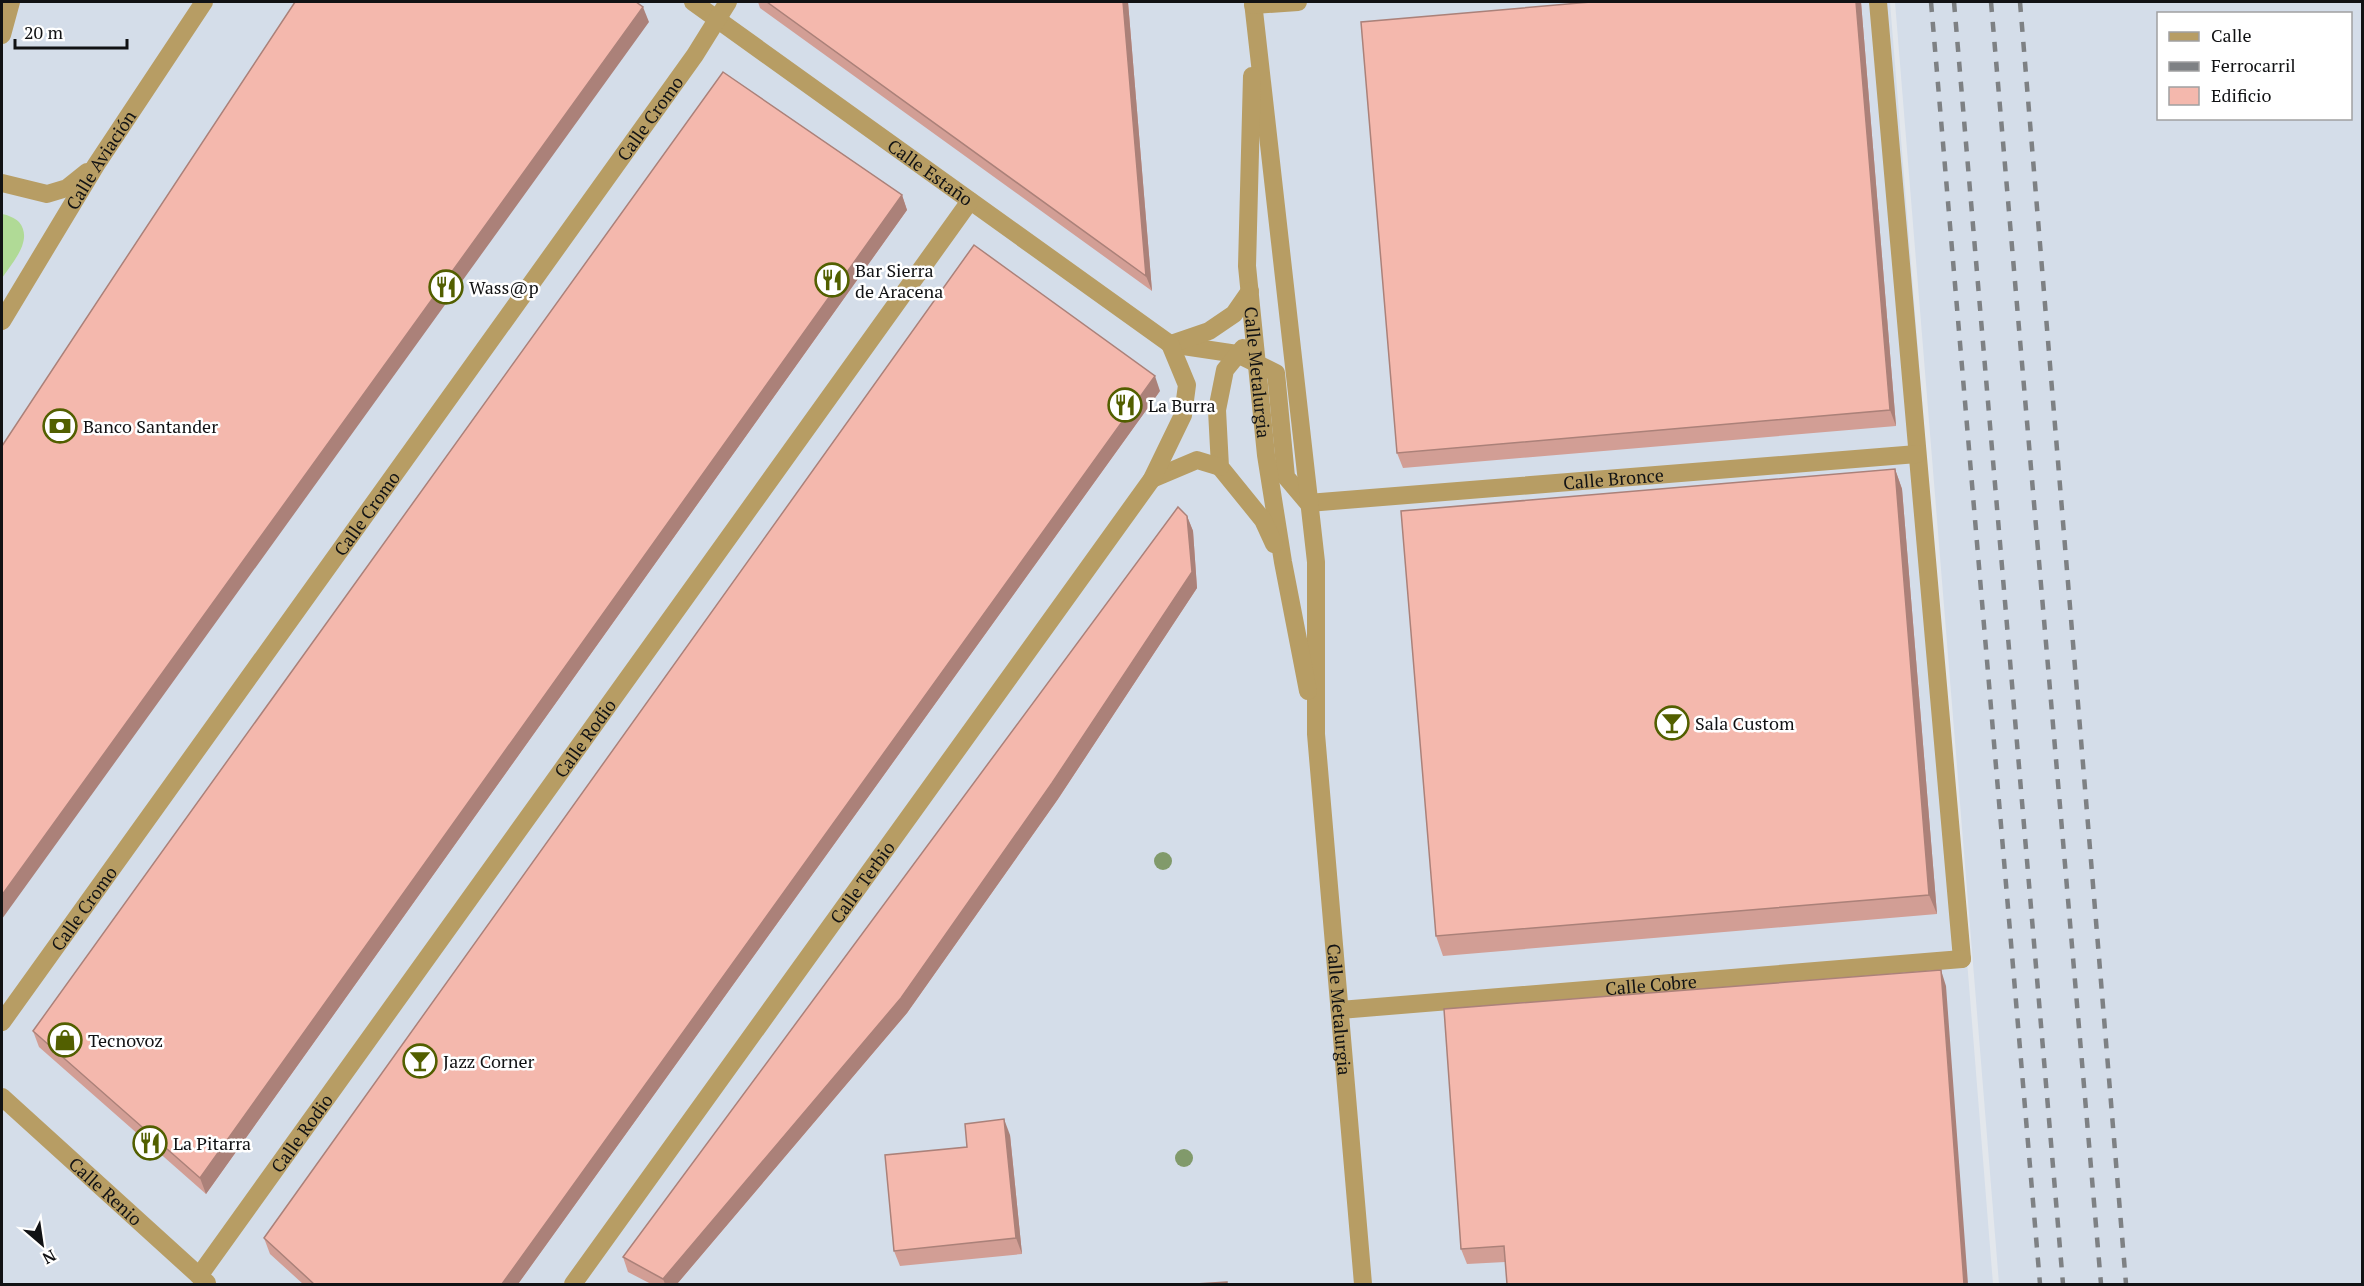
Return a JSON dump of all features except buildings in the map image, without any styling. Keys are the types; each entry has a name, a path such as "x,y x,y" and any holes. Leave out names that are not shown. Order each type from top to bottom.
{"street":[{"path":"2,35 11,2"},
{"name":"Calle Aviación","path":"2,321 96,165 204,2"},
{"name":"Calle Estaño","path":"693,2 1170,344"},
{"name":"Calle Cromo","path":"2,1022 695,55 728,2"},
{"path":"1253,3 1298,2"},
{"path":"1878,2 1917,454"},
{"name":"Calle Metalurgia","path":"1253,3 1247,266 1266,454 1283,562 1316,734"},
{"name":"Calle Metalurgia","path":"1253,3 1316,562 1316,734 1363,1284"},
{"path":"2,183 47,194 67,188 96,165"},
{"name":"Calle Rodio","path":"204,1280 970,201"},
{"path":"1170,344 1209,331 1234,314 1250,291"},
{"path":"1255,336 1225,370 1217,410 1221,467 1263,520 1283,562"},
{"path":"1170,344 1237,354 1276,373 1286,477 1308,503"},
{"name":"Calle Terbio","path":"573,1284 1152,479 1184,416 1187,385 1170,344"},
{"name":"Calle Bronce","path":"1308,503 1917,454"},
{"name":"Calle Cobre","path":"1340,1010 1962,959 1917,454"},
{"path":"1152,479 1197,460 1221,467"},
{"name":"Calle Renio","path":"2,1096 204,1280"}],"shaded area":[{"path":"2,2 1890,2 1993,1284 2,1284"},
{"path":"1895,2 2362,2 2362,1284 1999,1284"}],"green space":[{"path":"2,214 19,222 24,236 20,251 2,278"}],"railway":[{"path":"1931,2 2040,1284"},
{"path":"1954,2 2063,1284"},
{"path":"1991,2 2101,1284"},
{"path":"2020,2 2126,1284"}],"place":[{"name":"Bar Sierra de Aracena","path":"832,280"},
{"name":"Wass@p","path":"446,287"},
{"name":"La Burra","path":"1125,405"},
{"name":"Banco Santander","path":"60,426"},
{"name":"Sala Custom","path":"1672,723"},
{"name":"Tecnovoz","path":"65,1040"},
{"name":"Jazz Corner","path":"420,1061"},
{"name":"La Pitarra","path":"150,1143"}]}
